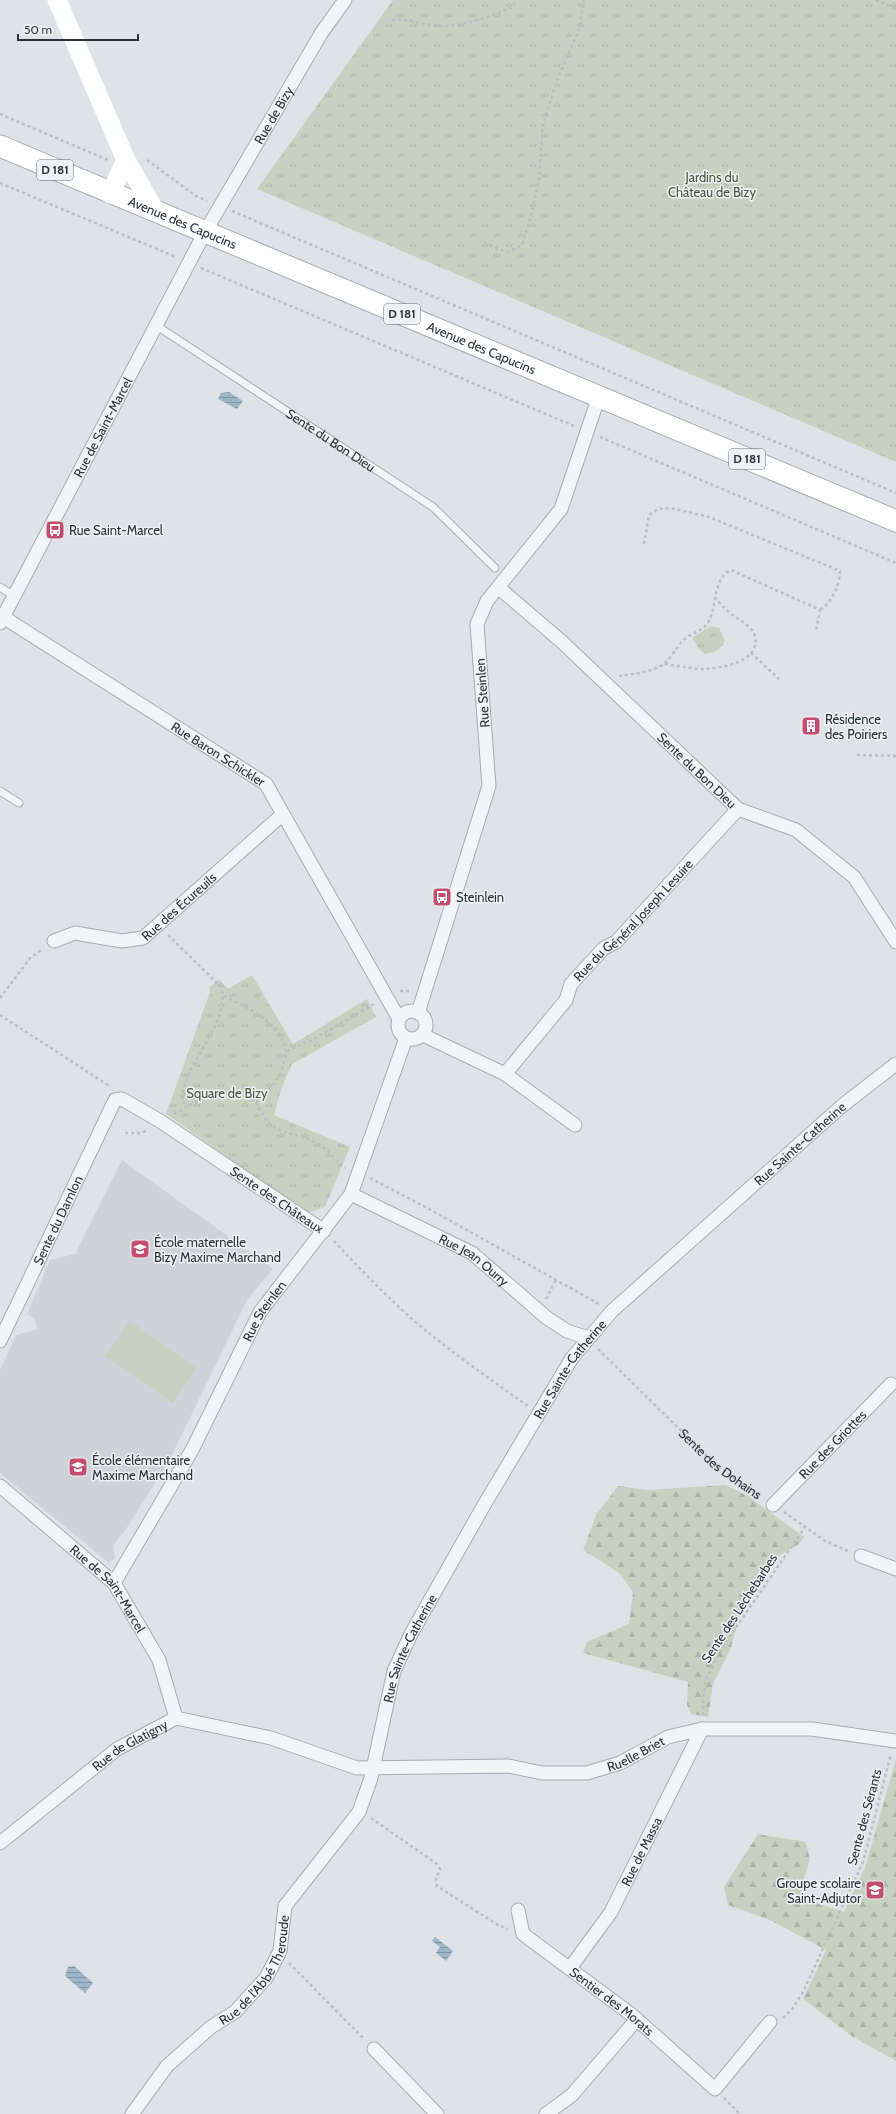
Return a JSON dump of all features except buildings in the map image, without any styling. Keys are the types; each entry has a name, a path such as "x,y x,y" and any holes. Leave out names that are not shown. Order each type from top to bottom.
{"main road":[{"path":"56,0 126,160 155,211"},
{"name":"Avenue des Capucins","path":"0,146 110,194 155,211 896,521"},
{"path":"110,194 126,160"}],"street":[{"name":"Rue de Bizy","path":"205,232 322,32 346,0"},
{"name":"Rue de Saint-Marcel","path":"2,620 205,232"},
{"name":"Rue Steinlen","path":"418,1013 489,786 477,624 487,601 499,588 561,509 599,396"},
{"name":"Sente du Bon Dieu","path":"499,588 562,641 738,808 796,830 854,877 896,942"},
{"name":"Rue Baron Schickler","path":"2,620 266,784 399,1019"},
{"name":"Rue du Général Joseph Lesuire","path":"504,1074 566,1000 571,984 604,948 616,942 738,808"},
{"name":"Rue des Écureuils","path":"54,941 75,933 122,941 143,938 284,814"},
{"path":"407,1012 418,1013 426,1023 423,1035 415,1039 406,1038 398,1030 399,1019 407,1012"},
{"path":"423,1035 504,1074 576,1125"},
{"name":"Rue Steinlen","path":"114,1583 192,1450 260,1312 324,1231 351,1194 406,1038"},
{"name":"Rue Sainte-Catherine","path":"373,1767 394,1671 410,1634 538,1413 572,1358 612,1311 843,1105 896,1064"},
{"name":"Sente des Châteaux","path":"115,1100 122,1099 160,1121 324,1231"},
{"name":"Sente du Damlon","path":"0,1341 115,1100"},
{"name":"Rue Jean Ourry","path":"351,1194 472,1253 547,1318 567,1331 588,1338"},
{"name":"Rue des Griottes","path":"773,1505 891,1384"},
{"name":"Rue de Saint-Marcel","path":"0,1486 114,1583 159,1660 176,1718"},
{"path":"861,1556 896,1569"},
{"name":"Rue de Glatigny","path":"0,1843 117,1750 176,1718 271,1738 357,1768 373,1767"},
{"name":"Ruelle Briet","path":"373,1767 508,1766 542,1773 587,1773 620,1763 668,1736 702,1729 812,1729 895,1740"},
{"name":"Rue de Massa","path":"570,1968 611,1912 702,1729"},
{"name":"Rue de l'Abbé Theroude","path":"132,2114 168,2066 211,2028 235,2012 266,1978 280,1951 284,1932 285,1906 359,1810 373,1767"},
{"path":"518,1910 523,1934"},
{"name":"Sentier des Morats","path":"523,1934 637,2019 715,2089"},
{"path":"546,2114 572,2095 637,2019"},
{"path":"715,2089 770,2022"},
{"path":"374,2049 437,2114"}],"lane":[{"name":"Sente du Bon Dieu","path":"157,326 433,507 495,568"},
{"path":"0,587 14,596"},
{"path":"0,791 19,803"}],"path":[{"path":"392,20 405,19 441,26 480,20 513,7 516,0"},
{"path":"484,243 507,252 522,245 531,216 539,179 543,124 557,80 578,30 584,0"},
{"path":"876,0 896,9"},
{"path":"0,114 111,162 141,156 196,196 896,493"},
{"path":"0,183 896,563"},
{"path":"644,544 649,515 658,510 671,508 709,517 840,571 840,582 825,607 820,610 816,630"},
{"path":"664,664 677,645 687,637 702,630 708,622 716,599 718,584 725,573 731,570 820,610"},
{"path":"602,679 640,673 664,664 701,668 720,667 747,658 754,650 755,638 751,629 729,613 716,599"},
{"path":"751,653 779,679"},
{"path":"857,755 896,756"},
{"path":"158,926 221,987 224,996 222,1008 213,1028 192,1064 182,1089 182,1101 189,1106"},
{"path":"0,998 32,957 54,941"},
{"path":"287,1051 314,1039 386,997 401,990 425,993"},
{"path":"224,996 268,1021 280,1036 287,1051 281,1072 270,1090 256,1101"},
{"path":"0,1015 112,1088 115,1100"},
{"path":"125,1133 142,1133 160,1121 213,1094 228,1091 256,1101 262,1116 272,1127 284,1132 304,1136 323,1147 336,1157 343,1168 359,1172 432,1210 612,1311"},
{"name":"Sente des Châteaux","path":"324,1231 371,1281 419,1325 456,1355 538,1413"},
{"path":"542,1306 556,1280"},
{"name":"Sente des Dohains","path":"588,1338 715,1464 825,1541 861,1556"},
{"name":"Sente des Lèchebarbes","path":"702,1729 703,1699 707,1677 726,1642 805,1527"},
{"name":"Sente des Sérants","path":"770,2022 778,2022 793,2008 828,1941 863,1862 895,1740"},
{"path":"359,1810 436,1864 440,1869 436,1879 436,1886 498,1926 523,1934"},
{"path":"280,1951 293,1967 374,2049"},
{"path":"715,2089 740,2114"}],"shaded area":[{"path":"122,1160 273,1269 247,1300 169,1461 128,1526 113,1546 115,1558 109,1563 0,1473 0,1370 16,1335 38,1329 34,1318 27,1314 50,1260 75,1254"}],"green space":[{"name":"Jardins du Château de Bizy","path":"393,0 896,0 896,462 257,189"},
{"path":"711,626 719,628 725,641 717,650 705,654 700,650 692,638"},
{"name":"Square de Bizy","path":"252,975 293,1044 367,999 376,1017 292,1064 281,1090 274,1115 350,1147 325,1207 307,1213 166,1114 210,992 209,987 219,980 228,989"},
{"path":"130,1321 197,1368 173,1403 105,1356"},
{"path":"725,1485 748,1496 804,1537 799,1544 778,1556 745,1594 731,1648 713,1684 708,1717 691,1714 687,1705 688,1682 583,1653 587,1642 629,1624 633,1592 619,1573 583,1550 596,1515 618,1486 648,1490"},
{"name":"Groupe scolaire Saint-Adjutor","path":"896,1759 896,2061 853,2037 803,1999 826,1950 770,1920 728,1905 724,1887 758,1834 806,1842 810,1860 801,1887 810,1901 844,1912 865,1868"}],"water":[{"path":"229,392 243,401 237,409 218,399 221,393"},
{"path":"435,1937 453,1951 446,1961 436,1953 440,1947 432,1941"},
{"path":"74,1966 93,1983 85,1993 65,1976 68,1967"}],"place":[{"name":"Rue Saint-Marcel","path":"55,530"},
{"name":"Résidence des Poiriers","path":"811,726"},
{"name":"Steinlein","path":"442,897"},
{"name":"École maternelle Bizy Maxime Marchand","path":"140,1249"},
{"name":"École élémentaire Maxime Marchand","path":"78,1467"},
{"name":"Groupe scolaire Saint-Adjutor","path":"875,1890"}]}
